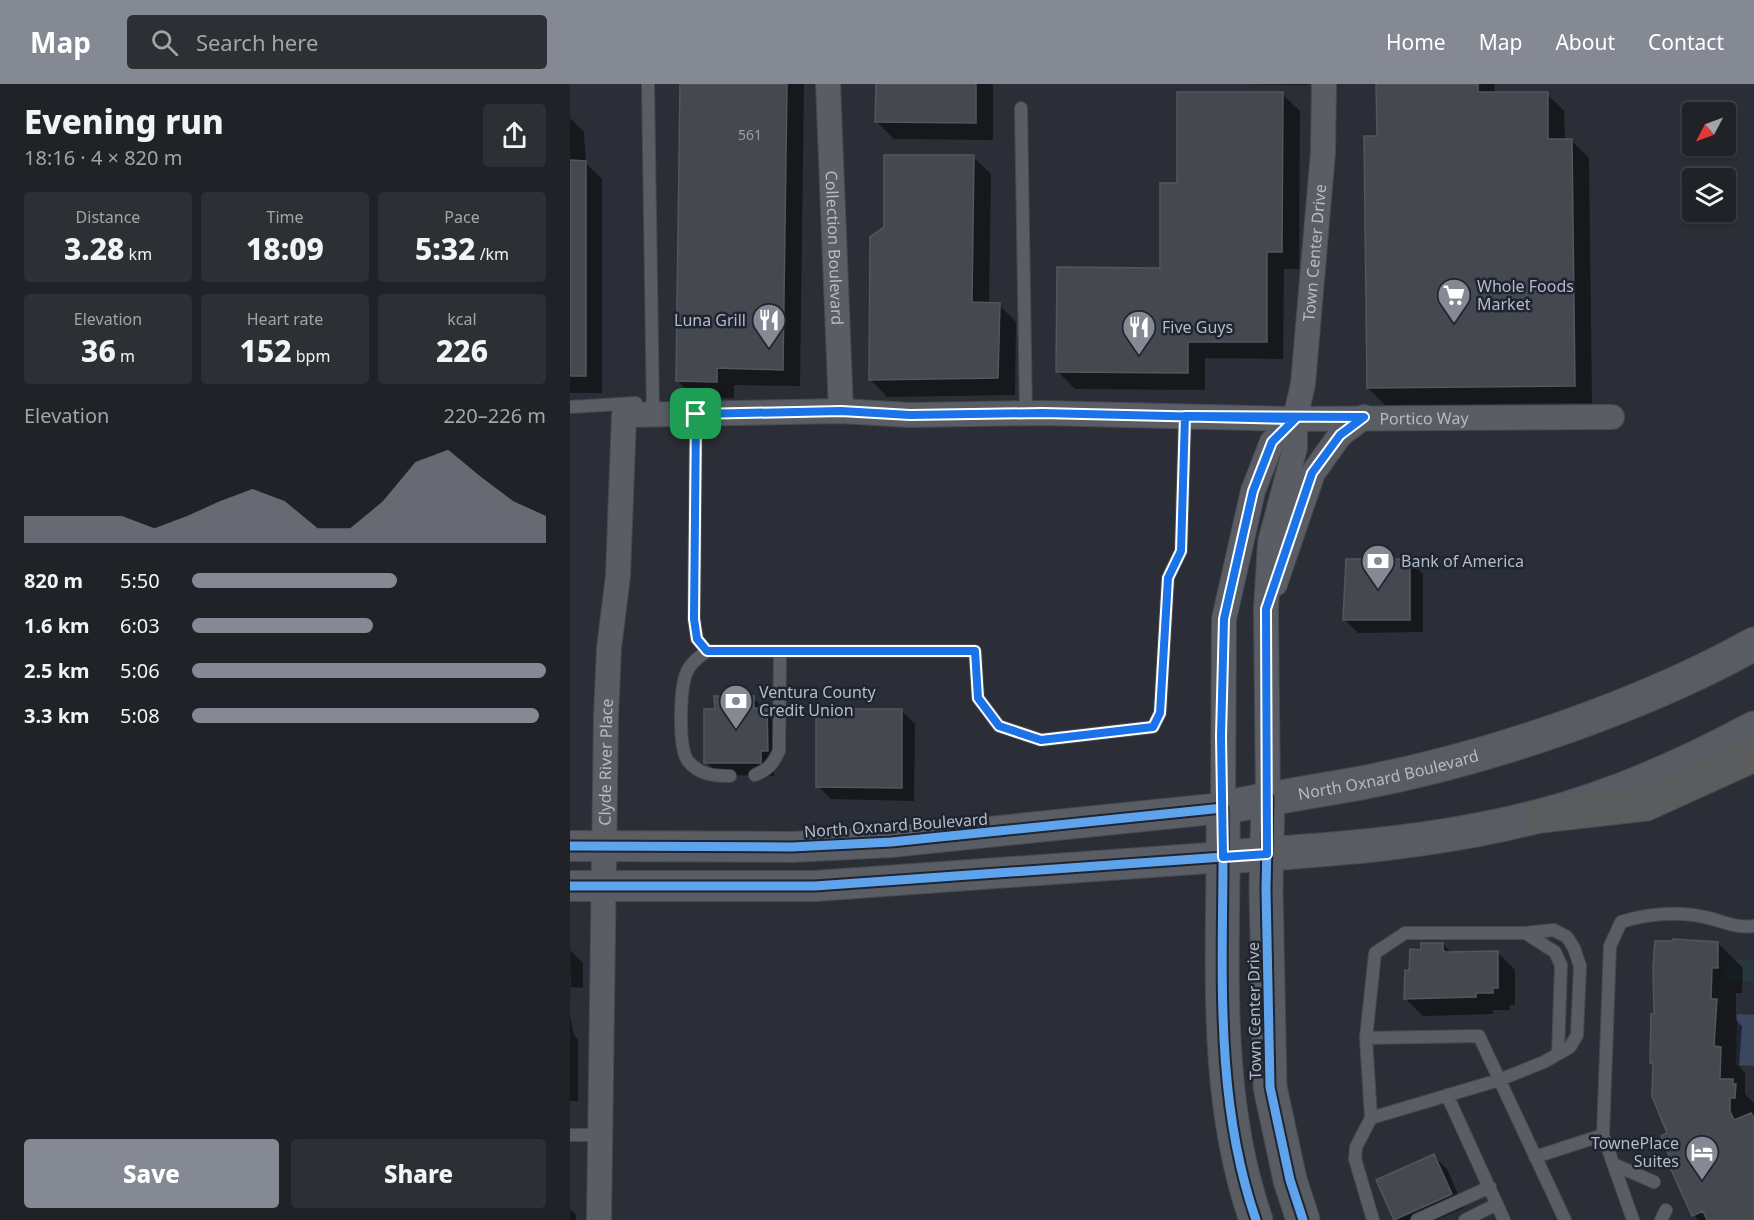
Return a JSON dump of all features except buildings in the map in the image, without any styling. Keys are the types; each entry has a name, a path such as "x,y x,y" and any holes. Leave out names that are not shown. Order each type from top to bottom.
{"highway":[{"path":"1541,816 1646,804 1754,755"}],"main road":[{"name":"North Oxnard Boulevard","path":"1223,808 1366,782 1469,757 1547,732 1637,698 1754,644"},
{"path":"1223,857 1391,844 1541,816 1635,785 1754,728"},
{"name":"Town Center Drive","path":"1268,798 1270,1087 1290,1180 1303,1220"},
{"name":"Town Center Drive","path":"1223,808 1223,1049 1234,1139 1246,1192 1256,1220"}],"street":[{"name":"Collection Boulevard","path":"828,84 841,411"},
{"name":"Town Center Drive","path":"1268,798 1266,609 1270,542 1295,448 1295,419 1303,384 1323,152 1324,84"},
{"name":"Portico Way","path":"624,415 653,408 696,414 841,411 910,415 1026,413 1295,419 1612,417"},
{"name":"Clyde River Place","path":"599,1220 603,887 609,648 618,576 624,415"},
{"name":"Town Center Drive","path":"1266,609 1312,473 1340,435 1364,417"},
{"name":"Town Center Drive","path":"1223,808 1224,619 1253,491 1272,442 1295,419"},
{"name":"North Oxnard Boulevard","path":"570,846 792,847 891,842 1155,817 1223,808"},
{"path":"570,886 815,886 1223,857"}],"lane":[{"path":"570,407 653,408 648,84"},
{"path":"1022,108 1026,413"},
{"path":"696,414 694,619 697,639 707,651"},
{"path":"730,776 713,776 699,771 688,761 682,748 683,689 686,673 695,660 707,651 975,651 978,698 999,726 1041,740 1153,727 1160,713 1164,680 1168,578 1181,551 1185,416"},
{"path":"755,776 766,771 774,762 778,751 780,651"},
{"path":"1633,1220 1603,1136 1610,945 1621,922 1645,914 1701,916 1745,927 1754,926"},
{"path":"1371,1118 1499,1080 1570,1047 1577,1035 1580,966 1568,937 1554,930 1525,933 1406,933 1376,953 1366,1038 1371,1118 1356,1147 1355,1159 1373,1220"},
{"path":"1525,933 1555,952 1561,965 1558,1054"},
{"path":"1366,1038 1479,1036 1565,1220"},
{"path":"1447,1095 1504,1220"},
{"path":"570,1135 599,1135"},
{"path":"1535,1157 1603,1136"},
{"path":"1613,1164 1654,1182"},
{"path":"1417,1220 1490,1187"},
{"path":"1465,1220 1497,1204"}],"shaded area":[{"path":"1727,959 1753,960 1753,981 1726,981"}],"water":[{"path":"1737,1014 1754,1015 1754,1066 1736,1065"}],"cycle path":[{"path":"1268,798 1266,889 1270,1087 1290,1180 1303,1220"},
{"path":"570,846 792,847 891,842 1223,808 1222,964 1226,1068 1241,1170 1256,1220"},
{"path":"570,886 815,886 1223,857"}],"place":[{"name":"Whole Foods Market","path":"1454,324"},
{"name":"Luna Grill","path":"769,349"},
{"name":"Five Guys","path":"1139,356"},
{"name":"Bank of America","path":"1378,590"},
{"name":"Ventura County Credit Union","path":"736,730"},
{"name":"TownePlace Suites","path":"1702,1181"}],"route":[{"path":"696,414 694,619 697,639 707,651 975,651 978,698 999,726 1041,740 1153,727 1160,713 1164,680 1168,578 1181,551 1185,416 1295,419 1364,417 1340,435 1312,473 1266,609 1267,854 1223,857 1221,736 1224,619 1253,491 1272,442 1295,419 1246,417 1185,416 1109,415 1042,413 910,415 841,411 696,414"}]}
